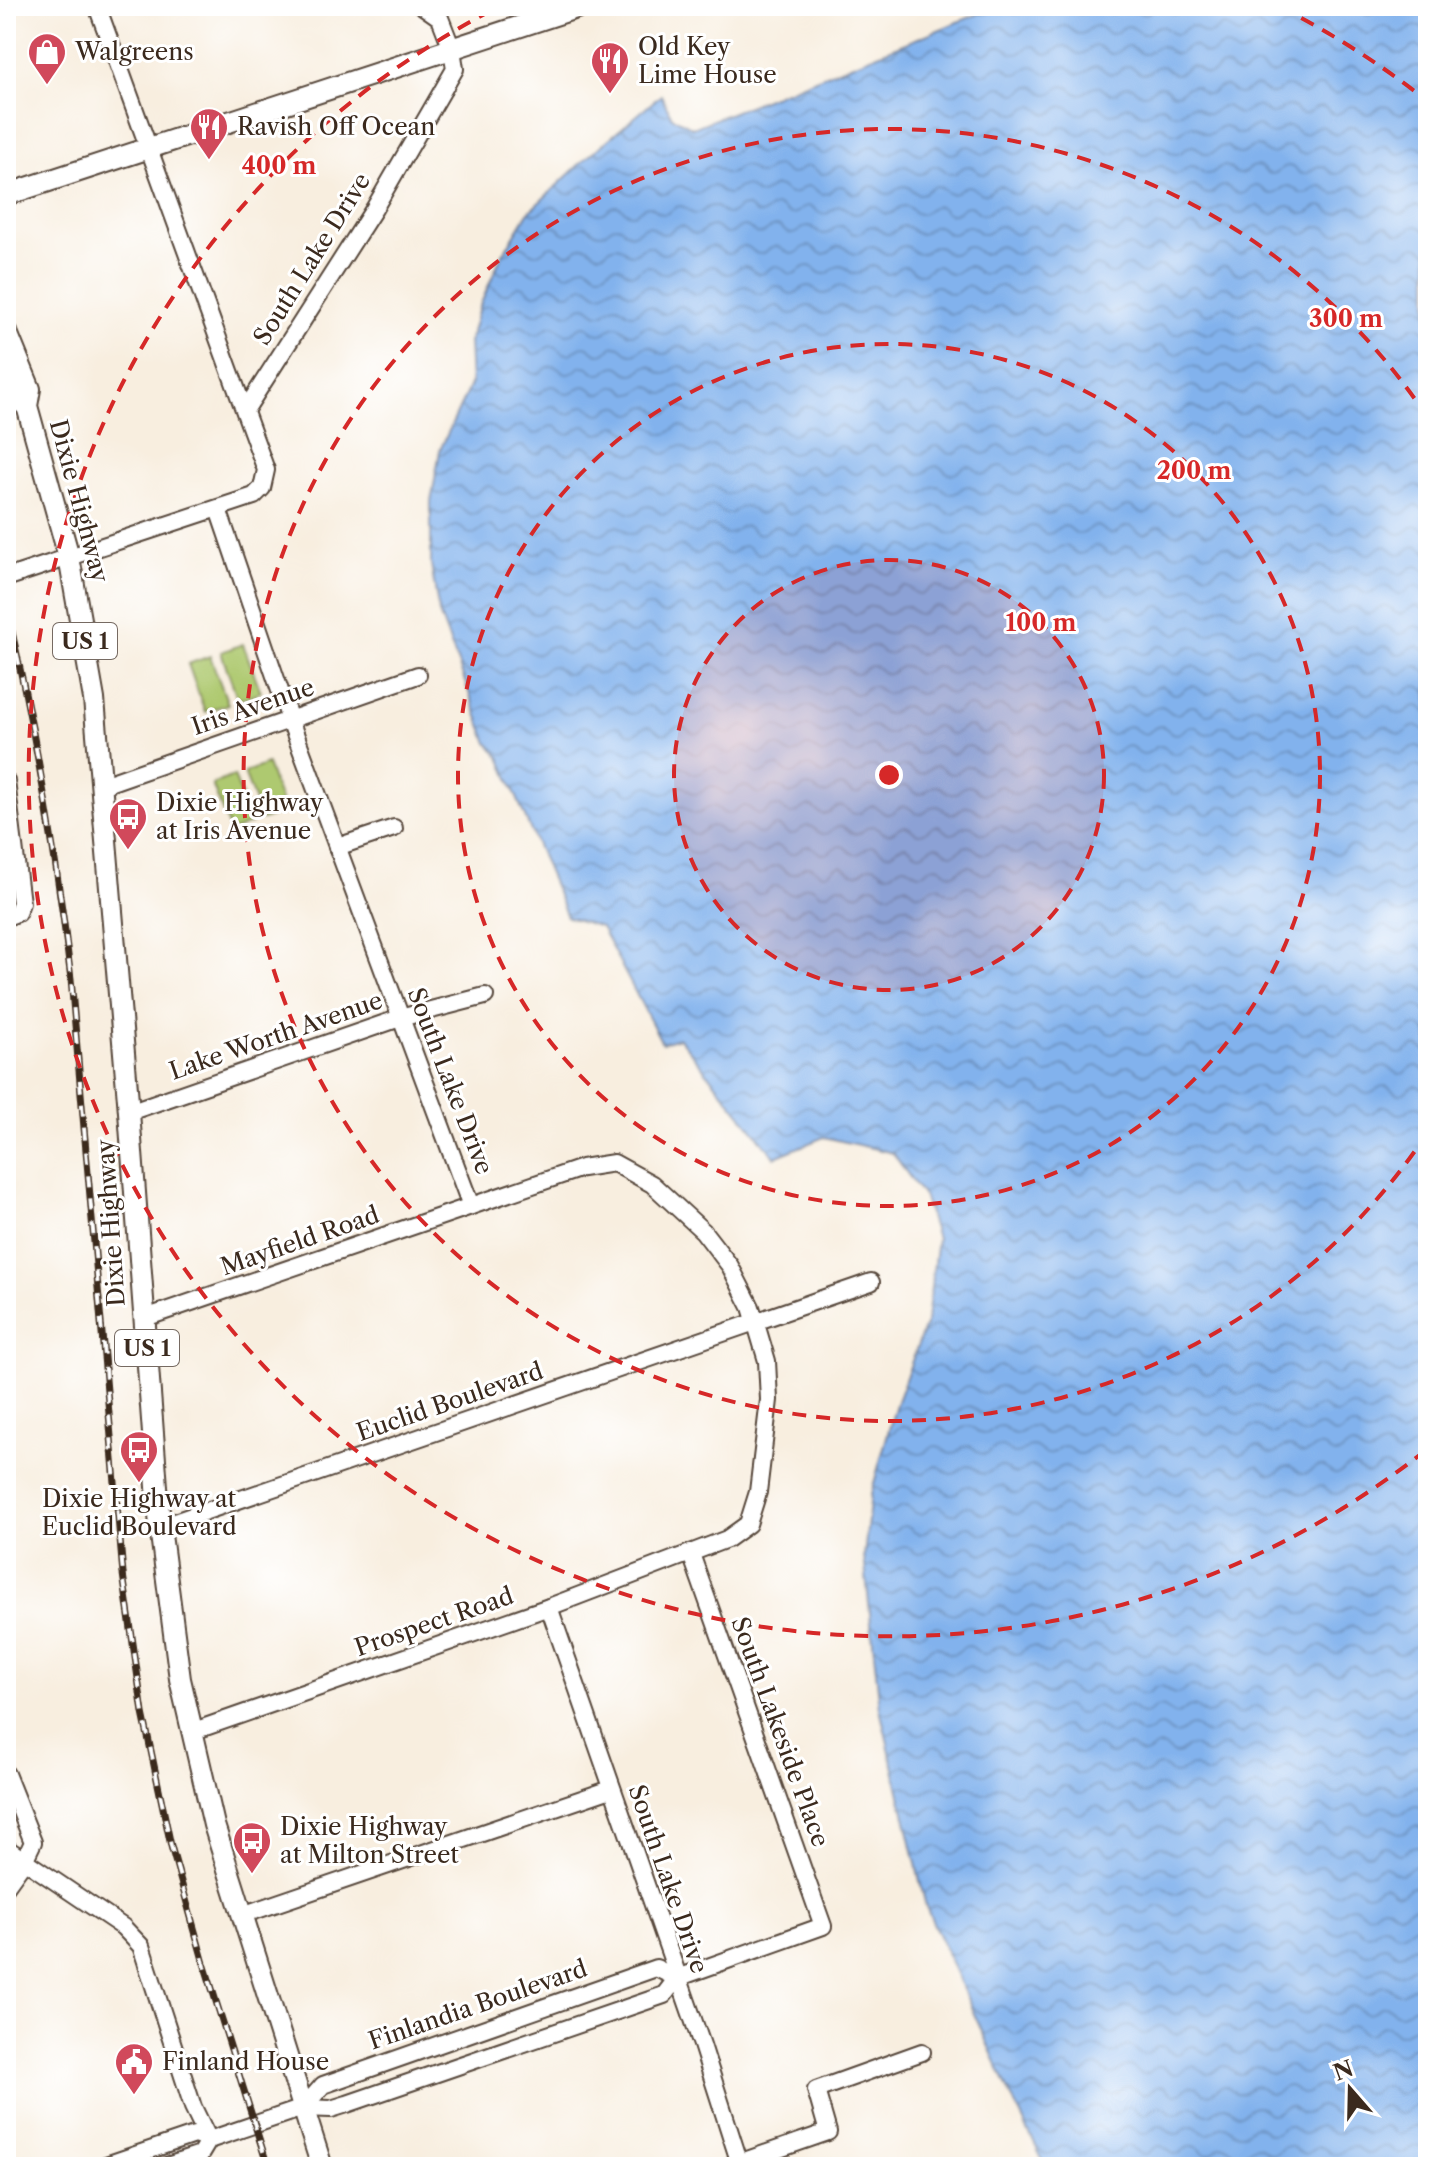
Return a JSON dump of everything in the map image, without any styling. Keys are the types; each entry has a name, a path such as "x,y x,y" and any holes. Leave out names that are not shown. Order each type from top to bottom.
{"main road":[{"path":"6,195 582,6"},
{"name":"Dixie Highway","path":"6,330 30,389 27,406 69,557 90,670 103,785 160,1527 178,1667 214,1825 322,2167"},
{"name":"Dixie Highway","path":"6,379 12,396 27,406"}],"street":[{"path":"6,578 254,496 262,488 266,470 97,6"},
{"path":"423,6 440,18 452,49"},
{"name":"South Lake Drive","path":"246,409 374,209 455,69 452,49"},
{"name":"South Lake Drive","path":"218,509 290,720 471,1206 582,1168 614,1163 652,1184 703,1231 730,1266 755,1322 767,1361 769,1400 758,1492 748,1524 727,1539 691,1554"},
{"name":"Iris Avenue","path":"103,785 418,675"},
{"path":"6,781 21,903 12,915"},
{"path":"337,847 394,828"},
{"name":"Lake Worth Avenue","path":"129,1112 400,1018 485,996"},
{"name":"Mayfield Road","path":"145,1318 471,1206"},
{"name":"Euclid Boulevard","path":"160,1527 871,1282"},
{"name":"Prospect Road","path":"191,1732 691,1554"},
{"name":"South Lakeside Place","path":"691,1554 823,1926"},
{"name":"South Lake Drive","path":"549,1607 677,1978 736,2165"},
{"path":"6,1774 33,1842 6,1886"},
{"path":"242,1915 611,1789"},
{"path":"6,1848 123,1927 141,1946 193,2107 209,2140"},
{"name":"Finlandia Boulevard","path":"100,2167 194,2135 209,2140 303,2108 331,2109 347,2104 664,1995 677,1978 823,1926"},
{"name":"Finlandia Boulevard","path":"303,2108 323,2085 656,1968 677,1978"},
{"path":"736,2165 828,2132 816,2090 922,2052"},
{"name":"Finlandia Boulevard","path":"164,2167 200,2155 209,2140"}],"green space":[{"path":"243,644 261,692 238,700 221,652"},
{"path":"210,656 228,704 205,712 188,664"},
{"path":"267,764 284,812 262,820 244,773"},
{"path":"234,776 252,823 230,832 212,784"}],"water":[{"path":"998,6 1428,6 1428,2167 1046,2167 926,1907 880,1709 864,1556 871,1494 896,1404 927,1320 937,1239 924,1198 893,1153 824,1137 775,1157 679,1038 662,1043 601,927 567,917 500,757 488,743 439,613 431,565 431,502 440,450 471,383 469,342 479,308 500,259 528,213 661,95 672,117 693,128"}],"railway":[{"path":"6,606 44,791 71,979 123,1574 143,1713 171,1846 268,2167"}],"place":[{"name":"Walgreens","path":"47,86"},
{"name":"Old Key Lime House","path":"610,95"},
{"name":"Ravish Off Ocean","path":"209,161"},
{"name":"Dixie Highway at Iris Avenue","path":"128,851"},
{"name":"Dixie Highway at Euclid Boulevard","path":"139,1484"},
{"name":"Dixie Highway at Milton Street","path":"252,1875"},
{"name":"Finland House","path":"134,2096"}]}
